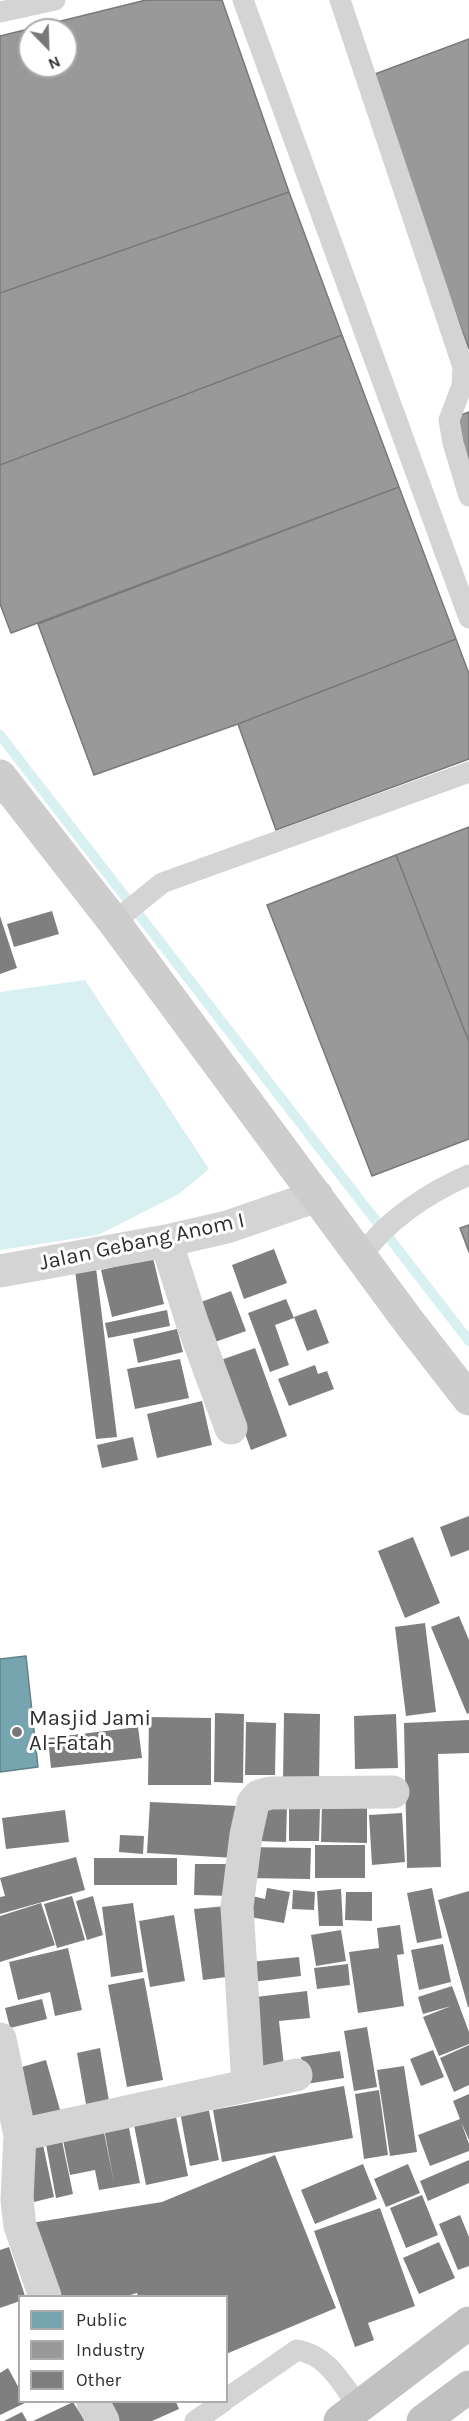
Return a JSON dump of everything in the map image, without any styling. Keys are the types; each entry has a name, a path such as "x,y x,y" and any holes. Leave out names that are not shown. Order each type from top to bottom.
{"highway":[{"path":"349,2414 469,2323"},
{"path":"423,2421 469,2387"}],"street":[{"path":"0,776 116,920 316,1196 367,1248 469,1399"},
{"name":"Jalan Gebang Anom I","path":"0,1271 166,1241 227,1227 316,1196"},
{"path":"166,1241 192,1322 231,1428"},
{"path":"248,2085 237,1907 246,1835 253,1803 259,1796 271,1793 393,1792"},
{"path":"0,2038 20,2134 17,2200 20,2226 45,2295"},
{"path":"20,2134 296,2075"},
{"path":"94,2403 103,2421"}],"lane":[{"path":"0,12 55,0"},
{"path":"243,0 468,610"},
{"path":"339,0 463,367 462,386 449,420 453,443 469,496"},
{"path":"116,920 162,883 469,772"},
{"path":"367,1248 418,1203 450,1183 469,1175"},
{"path":"228,2398 297,2350 310,2352 325,2361 336,2376 349,2414"},
{"path":"195,2421 222,2403"}],"water":[{"path":"85,980 209,1169 179,1194 98,1235 0,1250 0,992"}],"building: Public":[{"name":"Masjid Jami Al-Fatah","path":"26,1656 38,1767 0,1772 0,1659"}],"building: Industry":[{"path":"146,0 222,0 289,192 0,293 0,36 18,32 18,78 78,78 78,18 73,18"},
{"path":"469,39 469,349 367,77"},
{"path":"289,192 342,335 0,465 0,293"},
{"path":"342,335 399,487 11,633 0,604 0,465"},
{"path":"469,412 469,461 453,418"},
{"path":"399,487 456,639 238,724 94,775 38,624"},
{"path":"456,639 469,674 469,759 276,830 238,724"},
{"path":"469,827 469,1042 396,855"},
{"path":"396,855 469,1042 469,1139 372,1176 267,905"},
{"path":"469,1225 469,1252 460,1228"}],"building: Other":[{"path":"52,911 59,934 14,947 7,924"},
{"path":"0,916 17,968 0,974"},
{"path":"274,1249 287,1283 244,1299 232,1265"},
{"path":"153,1258 164,1304 112,1317 101,1270"},
{"path":"96,1268 117,1437 96,1439 75,1270"},
{"path":"231,1291 246,1331 215,1342 201,1302"},
{"path":"286,1299 294,1318 275,1325 289,1365 270,1372 248,1313"},
{"path":"316,1309 329,1343 307,1351 294,1317"},
{"path":"167,1310 170,1326 108,1338 105,1323"},
{"path":"177,1329 183,1352 138,1363 133,1339"},
{"path":"255,1348 287,1436 251,1450 218,1361"},
{"path":"180,1359 189,1398 135,1409 127,1369"},
{"path":"315,1365 318,1374 327,1371 334,1389 289,1406 278,1379"},
{"path":"202,1401 212,1445 157,1458 147,1414"},
{"path":"133,1437 138,1460 102,1468 97,1445"},
{"path":"469,1516 469,1550 451,1557 440,1527"},
{"path":"413,1537 440,1603 405,1618 378,1551"},
{"path":"459,1616 469,1640 469,1713 467,1714 431,1627"},
{"path":"425,1623 436,1712 406,1716 395,1627"},
{"path":"215,1713 244,1714 243,1783 214,1782"},
{"path":"284,1713 320,1714 319,1783 283,1782"},
{"path":"396,1714 398,1768 355,1769 354,1716"},
{"path":"149,1717 211,1718 211,1785 148,1785"},
{"path":"469,1720 469,1753 438,1754 441,1867 407,1868 404,1723"},
{"path":"246,1722 276,1723 275,1775 245,1775"},
{"path":"138,1727 142,1758 51,1768 48,1738"},
{"path":"150,1802 238,1806 235,1858 147,1853"},
{"path":"322,1803 367,1803 367,1843 321,1842"},
{"path":"287,1805 286,1842 256,1841 258,1807"},
{"path":"289,1807 320,1807 319,1841 289,1841"},
{"path":"65,1810 69,1842 6,1849 2,1818"},
{"path":"402,1813 405,1862 372,1865 369,1815"},
{"path":"120,1835 144,1836 143,1854 119,1852"},
{"path":"315,1845 365,1845 365,1878 315,1878"},
{"path":"246,1847 311,1848 310,1879 245,1878"},
{"path":"76,1857 85,1890 0,1914 0,1897 5,1896 0,1878"},
{"path":"94,1858 177,1858 177,1885 94,1885"},
{"path":"195,1864 231,1864 231,1896 194,1895"},
{"path":"267,1888 290,1892 284,1923 244,1916 248,1895 265,1899"},
{"path":"432,1888 442,1938 417,1943 407,1893"},
{"path":"341,1889 343,1926 319,1926 317,1891"},
{"path":"293,1890 315,1892 314,1910 292,1909"},
{"path":"469,1891 469,2007 468,2007 438,1900"},
{"path":"346,1892 372,1892 372,1921 345,1920"},
{"path":"72,1896 85,1940 57,1948 44,1904"},
{"path":"93,1896 103,1935 87,1940 76,1901"},
{"path":"41,1903 55,1945 0,1962 0,1916"},
{"path":"133,1903 143,1972 111,1977 102,1907"},
{"path":"226,1906 234,1976 203,1980 194,1909"},
{"path":"174,1915 185,1981 150,1987 139,1921"},
{"path":"400,1925 404,1954 397,1955 404,2006 358,2013 349,1952 379,1948 377,1928"},
{"path":"341,1930 346,1961 316,1966 311,1935"},
{"path":"443,1944 451,1982 419,1990 411,1950"},
{"path":"68,1948 82,2010 55,2016 50,1992 18,2000 9,1962"},
{"path":"299,1957 301,1976 252,1982 250,1962"},
{"path":"348,1964 350,1985 317,1989 314,1968"},
{"path":"144,1978 163,2080 127,2087 108,1985"},
{"path":"452,1986 469,2032 469,2044 439,2056 423,2017 451,2006 423,2014 418,1997"},
{"path":"307,1991 310,2018 279,2021 284,2066 254,2070 247,1998"},
{"path":"42,1999 47,2019 10,2028 5,2008"},
{"path":"367,2027 377,2087 354,2091 344,2031"},
{"path":"469,2045 469,2085 454,2092 440,2058"},
{"path":"100,2048 110,2107 87,2110 77,2053"},
{"path":"433,2050 444,2077 421,2086 410,2059"},
{"path":"340,2051 344,2078 306,2084 301,2057"},
{"path":"46,2060 62,2117 30,2126 15,2069"},
{"path":"404,2066 417,2152 390,2156 377,2070"},
{"path":"344,2086 353,2138 222,2162 213,2110"},
{"path":"379,2090 388,2155 364,2159 355,2094"},
{"path":"469,2094 469,2140 461,2122 469,2144 469,2151 430,2166 418,2135 460,2119 453,2101"},
{"path":"208,2106 219,2160 190,2166 180,2112"},
{"path":"175,2112 188,2176 146,2185 133,2120"},
{"path":"128,2123 140,2183 99,2190 95,2170 70,2175 62,2135 103,2127 114,2183 104,2128"},
{"path":"61,2136 73,2194 56,2198 45,2139"},
{"path":"42,2140 54,2197 34,2202 22,2145"},
{"path":"275,2155 336,2308 228,2353 228,2295 138,2295 137,2293 130,2295 61,2295 31,2223 162,2202"},
{"path":"469,2160 469,2183 428,2201 420,2181"},
{"path":"363,2164 377,2199 315,2224 301,2190"},
{"path":"408,2164 420,2193 386,2207 374,2179"},
{"path":"422,2195 438,2235 406,2248 390,2208"},
{"path":"380,2208 415,2306 368,2323 374,2340 355,2347 314,2231"},
{"path":"460,2215 469,2237 469,2266 458,2270 439,2224"},
{"path":"439,2242 455,2278 419,2294 403,2258"},
{"path":"9,2247 25,2295 18,2295 18,2302 0,2308 0,2250"},
{"path":"8,2368 18,2386 18,2403 25,2403 0,2415 0,2373"},
{"path":"74,2403 85,2421 33,2421"},
{"path":"99,2403 176,2403 179,2409 152,2421 108,2421"},
{"path":"22,2412 27,2421 4,2421"}],"waterway":[{"path":"0,735 469,1341"}],"place":[{"name":"Masjid Jami Al-Fatah","path":"17,1732"}]}
